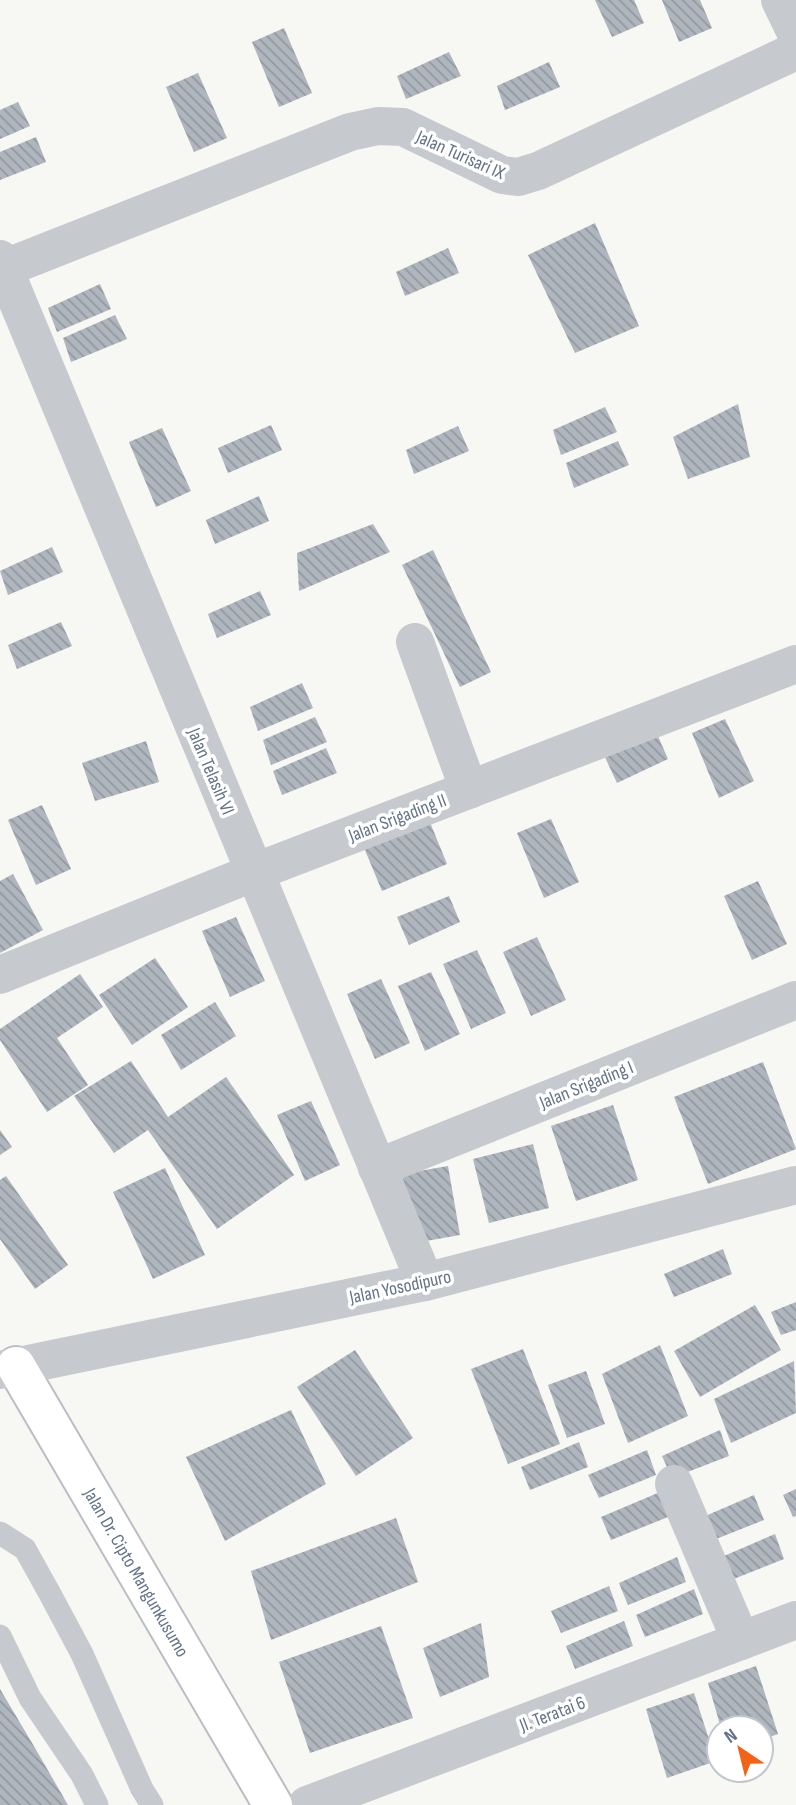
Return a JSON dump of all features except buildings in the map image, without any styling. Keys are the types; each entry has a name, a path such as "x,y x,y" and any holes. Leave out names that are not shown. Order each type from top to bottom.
{"main road":[{"name":"Jalan Dr. Cipto Mangunkusumo","path":"5,1358 273,1805"}],"street":[{"path":"779,0 796,33"},
{"name":"Jalan Turisari IX","path":"1,266 350,132 378,126 403,127 502,175 518,177 538,171 796,51"},
{"name":"Jalan Telasih VI","path":"1,266 425,1282"},
{"path":"415,642 469,790"},
{"name":"Jalan Srigading II","path":"0,975 254,872 796,664"},
{"name":"Jalan Srigading I","path":"377,1168 796,1000"},
{"name":"Jalan Yosodipuro","path":"5,1358 425,1282 796,1185"},
{"path":"674,1484 741,1641"},
{"name":"Jl. Teratai 6","path":"307,1805 796,1620"}],"lane":[{"path":"0,1533 25,1549 82,1654 142,1789 152,1805"},
{"path":"0,1636 30,1698 82,1775 97,1805"}]}
